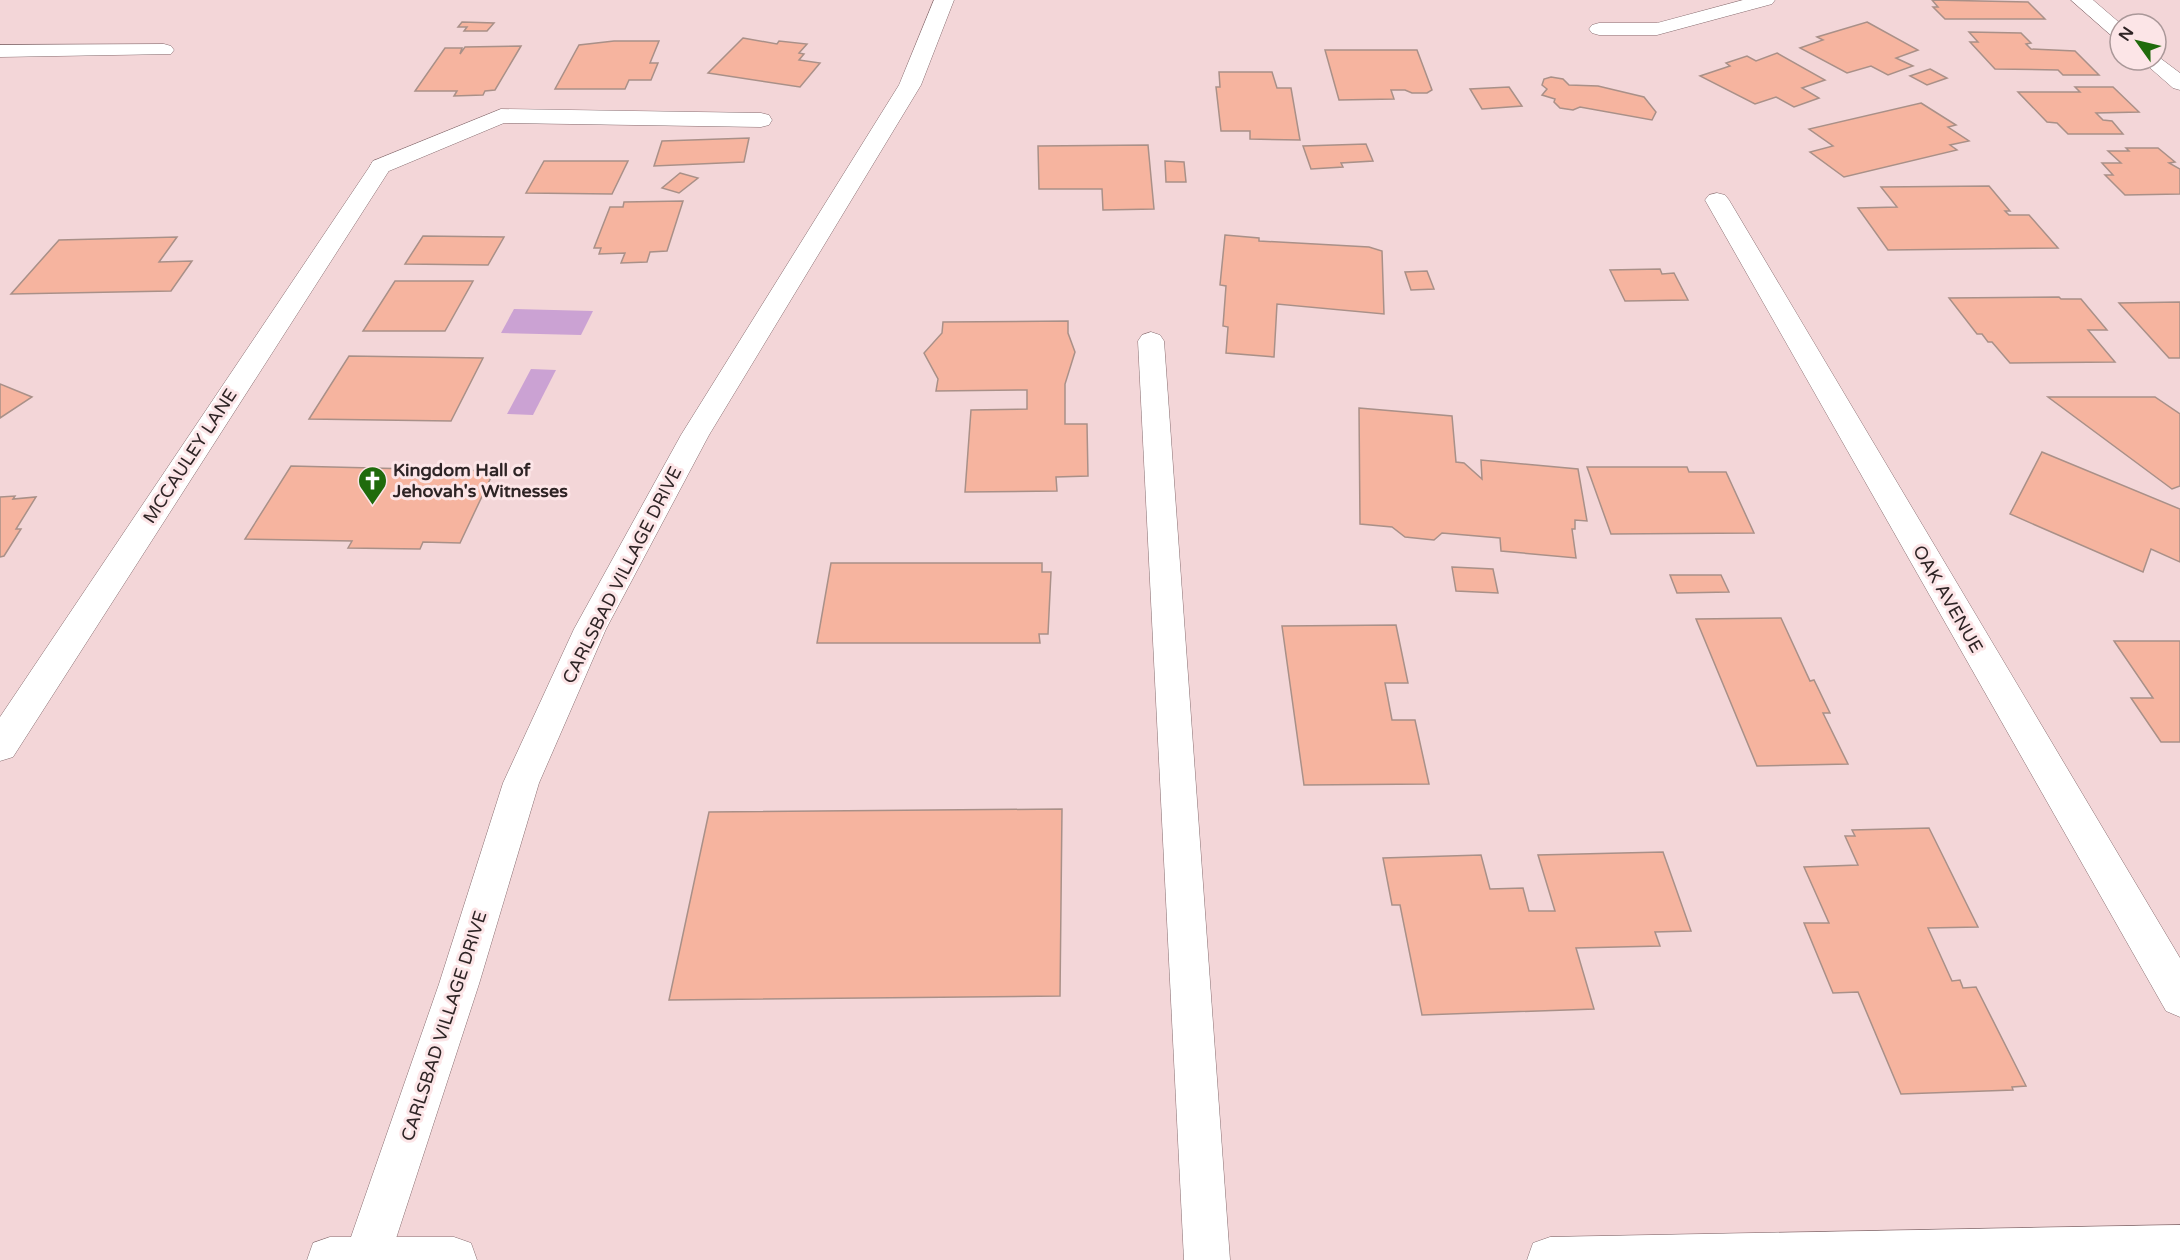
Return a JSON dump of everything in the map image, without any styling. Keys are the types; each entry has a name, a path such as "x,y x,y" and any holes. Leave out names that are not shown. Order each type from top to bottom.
{"street":[{"name":"CARLSBAD VILLAGE DRIVE","path":"354,1260 459,984 521,783 590,629 695,435 910,85 937,23 944,0"},
{"path":"1599,30 1657,29 1765,0"},
{"path":"2081,0 2108,23"},
{"path":"0,51 164,50"},
{"path":"2166,72 2180,84"},
{"name":"MCCAULEY LANE","path":"0,746 381,166 501,116 761,120"},
{"name":"OAK AVENUE","path":"1717,200 2180,998"},
{"path":"1150,341 1207,1260"},
{"path":"1550,1260 2180,1248"},
{"path":"354,1260 454,1260"}],"shaded area":[{"path":"514,309 593,311 581,335 501,333"},
{"path":"531,369 556,370 533,415 507,414"}],"building":[{"path":"1932,0 2028,2 2045,19 1945,19 1933,7 1938,7"},
{"path":"462,22 494,23 487,31 464,31 467,27 458,27"},
{"path":"1867,22 1918,50 1896,58 1913,66 1888,75 1871,66 1847,73 1800,48 1823,40 1817,37"},
{"path":"1969,32 2021,33 2031,43 2026,44 2031,49 2075,51 2099,75 2063,75 2058,70 1995,69 1970,42 1978,42"},
{"path":"743,38 777,44 779,41 807,44 799,53 804,54 799,60 820,63 800,87 708,73"},
{"path":"614,41 659,41 650,63 658,63 651,80 629,80 625,89 555,89 579,45"},
{"path":"521,46 495,90 485,91 483,95 454,96 457,91 415,91 445,48 462,48 460,54 465,47"},
{"path":"1325,50 1417,50 1432,90 1427,93 1412,93 1405,90 1391,90 1394,99 1339,100"},
{"path":"1777,53 1825,80 1802,88 1819,98 1794,107 1776,97 1755,104 1700,76 1730,66 1726,63 1747,56 1756,61"},
{"path":"1930,69 1947,78 1927,85 1910,76"},
{"path":"1219,72 1272,72 1277,88 1291,88 1300,140 1250,139 1250,131 1221,131 1216,87 1220,87"},
{"path":"1551,77 1563,79 1569,85 1598,86 1644,97 1656,112 1652,120 1580,107 1573,110 1560,108 1554,102 1555,99 1542,95 1547,89 1542,85 1544,79"},
{"path":"1509,87 1522,106 1482,109 1470,89"},
{"path":"2075,87 2113,87 2139,112 2096,113 2103,120 2112,121 2123,134 2068,134 2057,123 2047,122 2018,92 2080,92"},
{"path":"1921,103 1956,125 1948,127 1969,141 1950,145 1957,150 1844,177 1810,152 1833,146 1809,129"},
{"path":"749,138 744,162 654,166 662,141"},
{"path":"1366,144 1373,161 1341,163 1343,167 1311,169 1303,146"},
{"path":"1148,145 1154,209 1103,210 1102,189 1039,189 1038,146"},
{"path":"2126,148 2158,148 2175,162 2169,163 2180,169 2180,194 2125,195 2105,175 2113,175 2102,163 2121,163 2108,151 2129,151"},
{"path":"544,161 628,161 612,194 526,193"},
{"path":"1165,161 1184,162 1186,182 1166,182"},
{"path":"680,173 698,178 679,193 662,188"},
{"path":"1989,186 2010,211 2005,211 2009,215 2029,215 2058,248 1888,250 1858,208 1897,207 1881,187"},
{"path":"683,201 667,251 650,252 647,262 621,263 625,253 599,254 601,248 594,248 610,207 623,207 624,202"},
{"path":"1225,235 1259,238 1259,241 1369,247 1382,251 1384,314 1277,304 1274,357 1226,353 1228,327 1223,326 1226,286 1220,285"},
{"path":"423,236 504,237 488,265 405,264"},
{"path":"177,237 159,262 192,261 171,291 11,294 59,240"},
{"path":"1660,269 1662,274 1674,273 1688,300 1625,301 1610,270"},
{"path":"1427,271 1434,289 1411,290 1405,272"},
{"path":"395,281 473,281 445,331 363,331"},
{"path":"2059,297 2061,299 2081,299 2107,330 2088,330 2115,362 2010,363 1992,342 1988,342 1982,334 1977,334 1949,298"},
{"path":"2180,302 2180,358 2169,358 2119,303"},
{"path":"1068,321 1068,333 1075,352 1065,384 1065,424 1087,424 1088,476 1056,477 1057,491 965,492 971,410 1027,409 1027,390 936,391 938,379 924,353 942,333 943,322"},
{"path":"349,356 483,358 451,421 309,419"},
{"path":"0,384 32,397 0,418"},
{"path":"2048,397 2155,397 2180,414 2180,486 2172,489"},
{"path":"1359,408 1452,416 1456,462 1464,463 1482,479 1481,460 1578,469 1587,521 1575,520 1575,529 1572,529 1576,558 1501,551 1500,538 1442,533 1434,540 1405,537 1392,527 1360,524"},
{"path":"2042,452 2180,509 2180,562 2151,549 2143,572 2010,514"},
{"name":"Kingdom Hall of Jehovah's Witnesses","path":"291,466 494,471 460,543 423,542 420,549 348,548 352,541 245,539"},
{"path":"1587,467 1687,467 1689,472 1726,472 1754,533 1611,534"},
{"path":"15,496 13,499 36,497 16,529 21,529 4,556 0,557 0,497"},
{"path":"831,563 1042,563 1042,572 1051,572 1048,634 1039,634 1040,643 817,643"},
{"path":"1452,567 1493,569 1498,593 1456,591"},
{"path":"1670,575 1721,575 1729,592 1677,593"},
{"path":"1781,618 1810,681 1814,680 1830,713 1823,713 1848,764 1757,766 1696,619"},
{"path":"1396,625 1408,683 1385,683 1392,720 1415,720 1429,784 1304,785 1282,626"},
{"path":"2114,641 2180,641 2180,742 2161,742 2131,698 2153,698"},
{"path":"1062,809 1060,996 669,1000 709,812"},
{"path":"1929,828 1978,927 1928,928 1952,981 1960,980 1963,988 1976,987 2026,1086 2012,1087 2013,1090 1901,1094 1858,992 1833,993 1804,923 1829,923 1804,867 1858,865 1845,836 1855,836 1852,830"},
{"path":"1663,852 1691,931 1655,932 1660,946 1576,948 1594,1009 1422,1015 1400,905 1392,905 1383,858 1481,855 1490,889 1523,888 1529,911 1555,911 1538,855"}],"place":[{"name":"Kingdom Hall of Jehovah's Witnesses","path":"372,506"}]}
